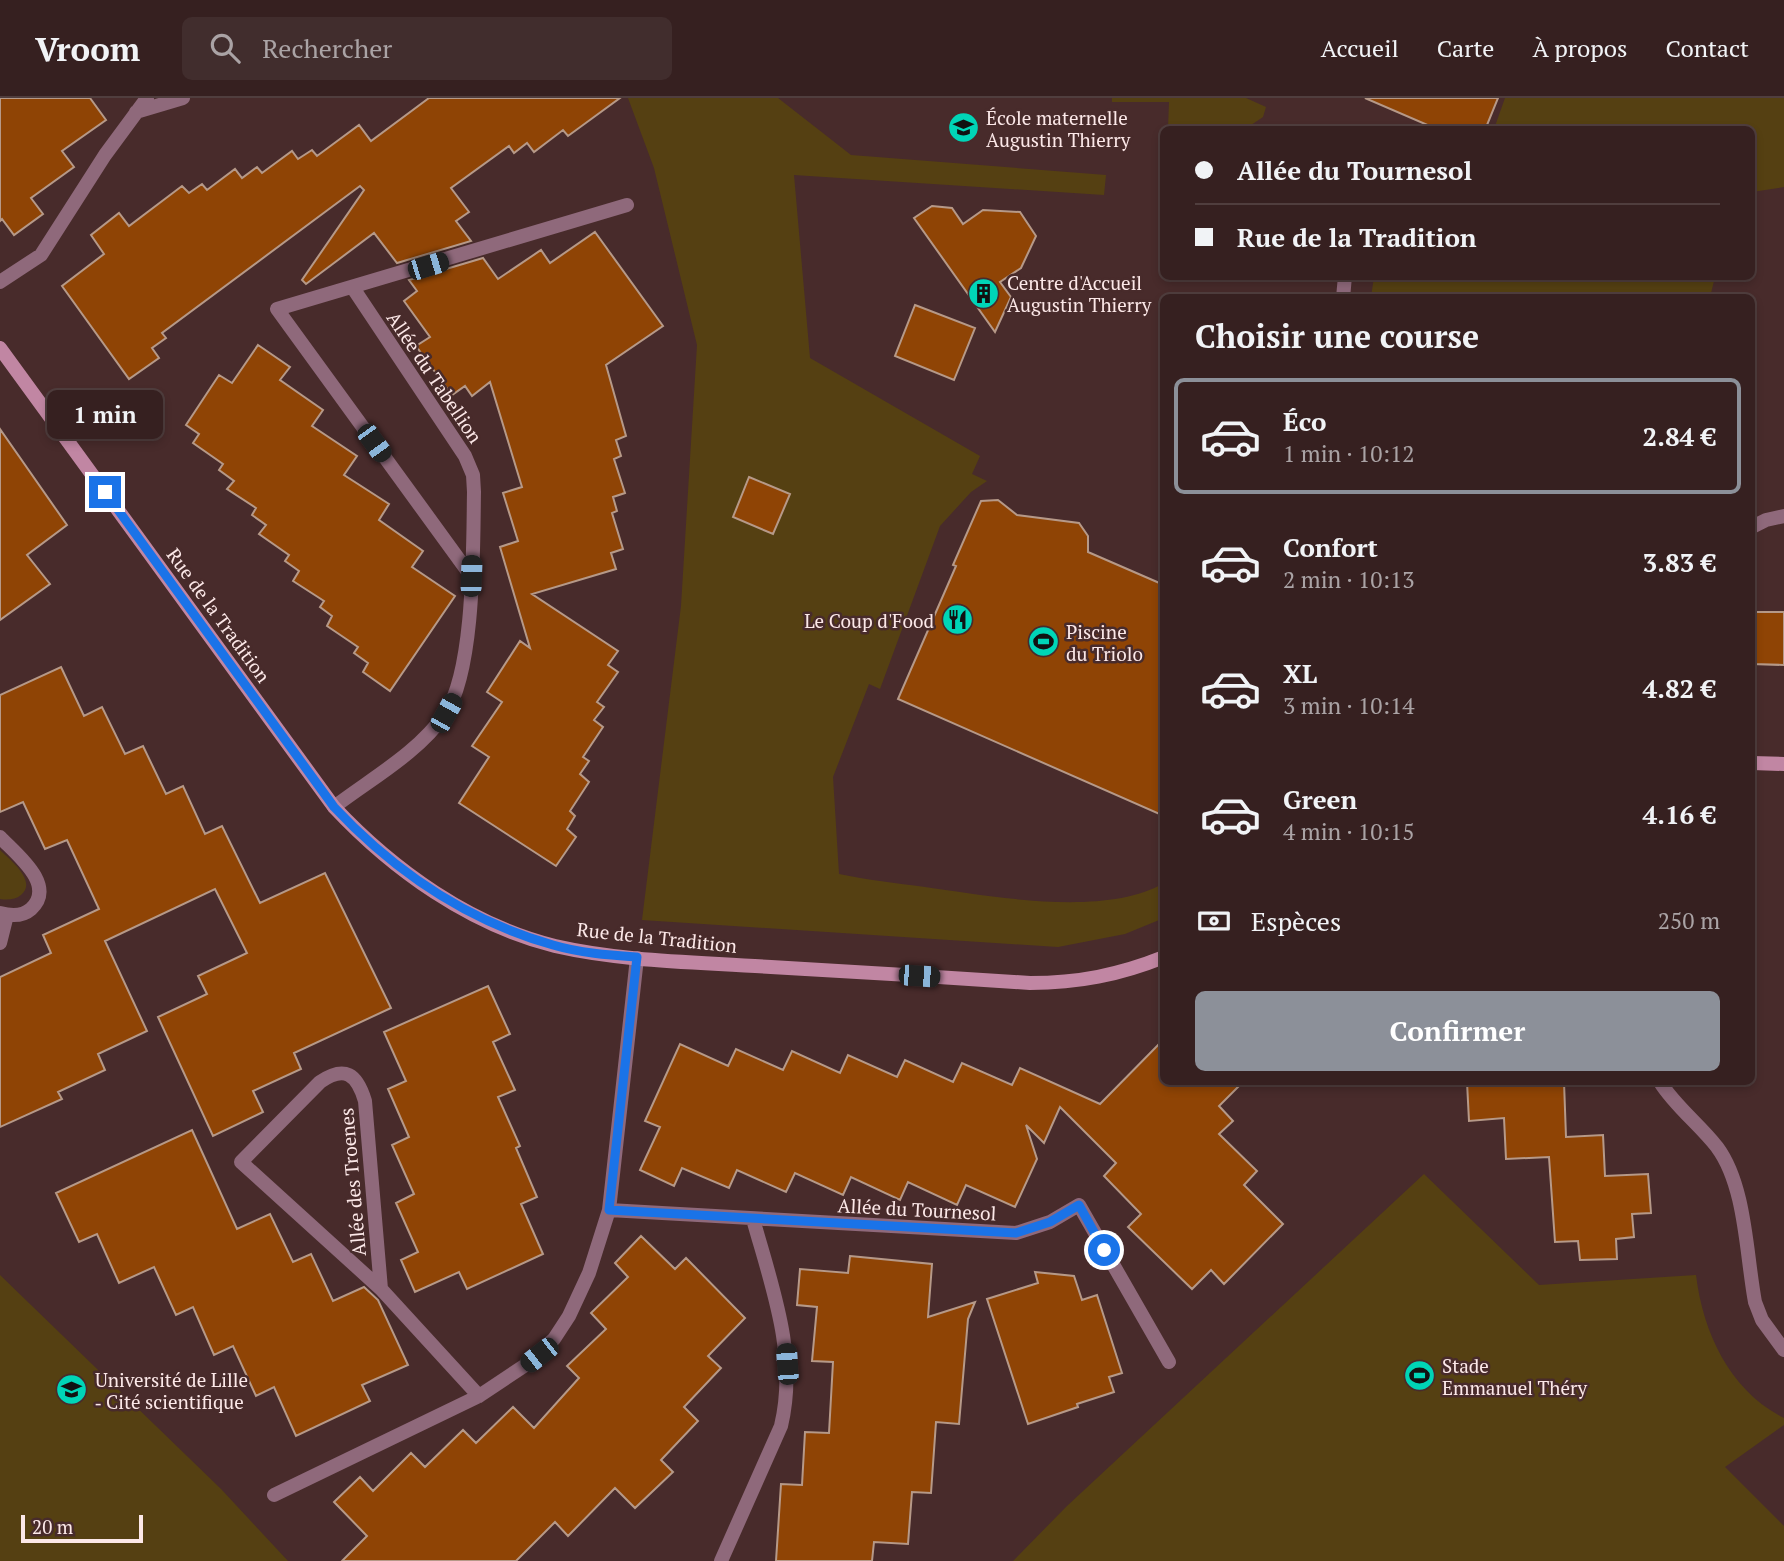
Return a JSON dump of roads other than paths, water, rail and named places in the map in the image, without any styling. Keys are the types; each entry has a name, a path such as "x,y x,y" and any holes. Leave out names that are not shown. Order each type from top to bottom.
{"street":[{"path":"0,282 41,255 104,155 147,98"},
{"path":"136,113 183,98"},
{"path":"471,576 276,309 627,205"},
{"name":"Allée du Tabellion","path":"334,807 415,746 446,713 456,695 471,594 473,475 465,456 353,288"},
{"name":"Rue de la Tradition","path":"2,356 334,807 408,874 470,912 498,926 554,945 637,957 1064,983 1113,975 1160,958"},
{"path":"1755,526 1784,516"},
{"path":"1755,763 1784,764"},
{"path":"0,837 32,870 40,891 30,910 20,915 4,914 0,943"},
{"path":"274,1495 479,1396 524,1366 554,1339 569,1316 589,1273 609,1210 637,957"},
{"name":"Allée des Troenes","path":"381,1289 365,1101 353,1076 345,1073 334,1074 320,1082 241,1162 381,1289 479,1396"},
{"path":"1663,1085 1718,1148 1728,1165 1736,1186 1755,1302 1762,1320 1784,1350"},
{"name":"Allée du Tournesol","path":"609,1210 1016,1233 1050,1222 1079,1205 1169,1362"},
{"path":"721,1561 781,1426 786,1405 788,1378 784,1336 753,1219"}],"place":[{"name":"École maternelle Augustin Thierry","path":"963,128"},
{"name":"Centre d'Accueil Augustin Thierry","path":"984,293"},
{"name":"Le Coup d'Food","path":"957,620"},
{"name":"Piscine du Triolo","path":"1043,642"},
{"name":"Stade Emmanuel Théry","path":"1419,1376"},
{"name":"Université de Lille ‐ Cité scientifique","path":"72,1390"}]}
